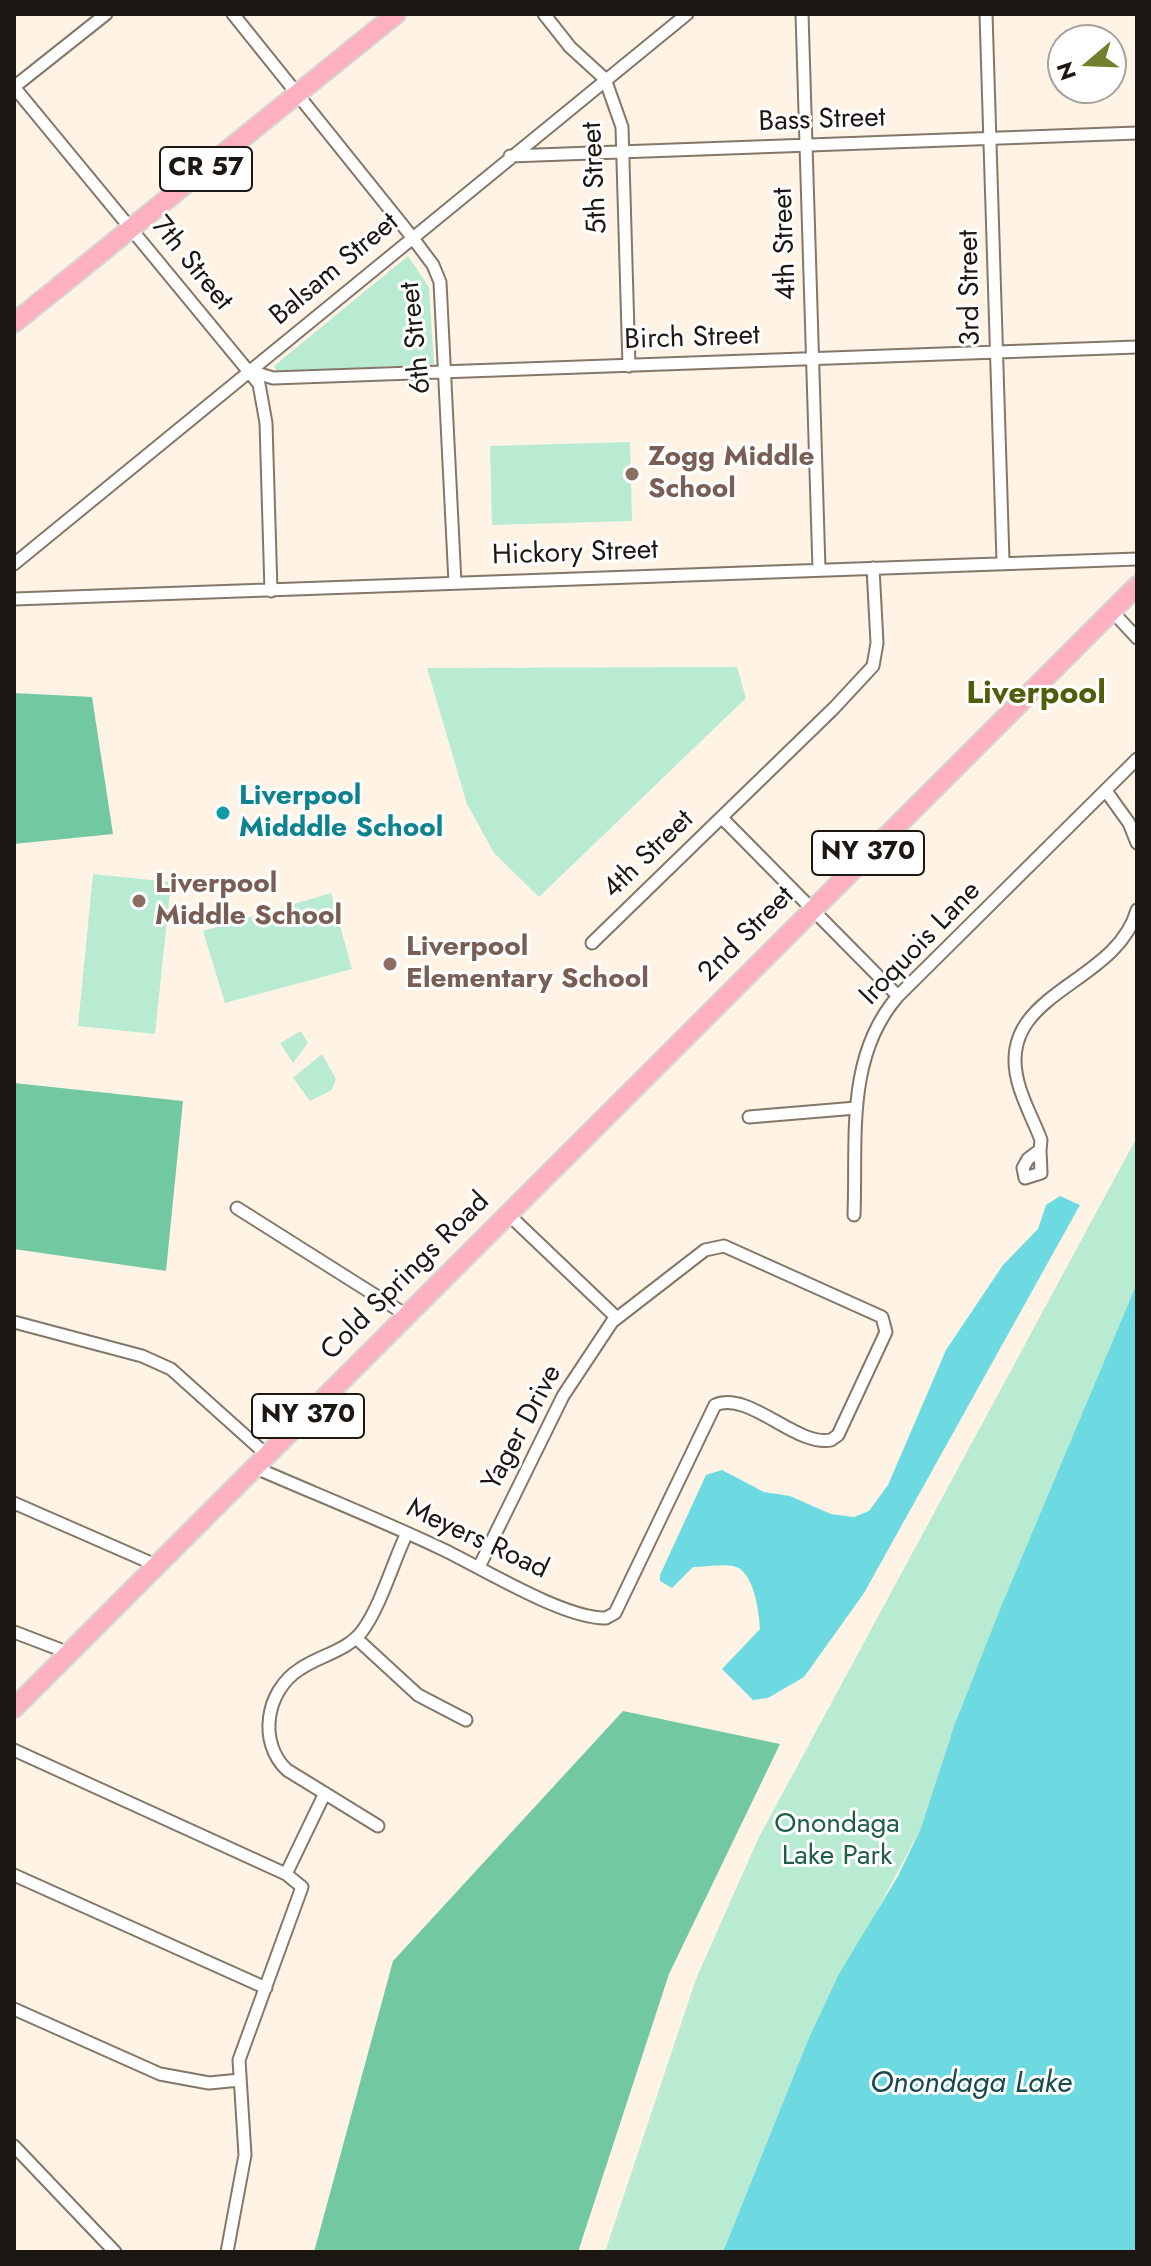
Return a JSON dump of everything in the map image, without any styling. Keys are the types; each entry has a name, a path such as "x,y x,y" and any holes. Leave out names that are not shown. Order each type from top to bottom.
{"main road":[{"name":"CR 57","path":"14,323 396,14"},
{"name":"2nd Street","path":"599,1120 1137,586"},
{"name":"Cold Springs Road","path":"14,1708 408,1316 599,1120"}],"street":[{"path":"14,87 106,14"},
{"name":"6th Street","path":"233,14 412,237 433,265 440,282 455,583"},
{"name":"5th Street","path":"544,14 570,47 605,79 622,127 629,366"},
{"name":"Balsam Street","path":"14,564 509,156 687,14"},
{"name":"4th Street","path":"802,14 819,569"},
{"name":"3rd Street","path":"986,14 1003,561"},
{"name":"7th Street","path":"14,87 250,371 264,400 271,591"},
{"name":"Bass Street","path":"509,156 1137,133"},
{"name":"Birch Street","path":"250,371 273,378 1137,347"},
{"name":"Hickory Street","path":"14,599 1003,561 1137,559"},
{"name":"4th Street","path":"592,943 873,666 877,643 873,568"},
{"path":"1112,611 1137,638"},
{"name":"Iroquois Lane","path":"854,1215 856,1108 861,1068 870,1035 898,996 1137,759"},
{"path":"1106,791 1129,823 1137,843"},
{"path":"722,818 898,996"},
{"path":"1040,1150 1041,1140 1017,1082 1019,1041 1027,1020 1037,1008 1109,957 1126,938 1137,910"},
{"path":"749,1117 856,1108"},
{"path":"237,1208 408,1316"},
{"path":"508,1214 616,1317"},
{"name":"Meyers Road","path":"14,1322 142,1356 171,1369 262,1462 577,1612 606,1618 615,1613 715,1405 731,1401 815,1439 831,1440 838,1435 886,1332 887,1323 882,1317 724,1246 714,1246 616,1317"},
{"name":"Yager Drive","path":"479,1567 563,1396 616,1317"},
{"path":"14,1503 158,1566"},
{"path":"378,1826 275,1759 268,1742 267,1728 282,1688 290,1676 356,1638 365,1627 407,1533"},
{"path":"14,1632 69,1653"},
{"path":"356,1638 418,1695 466,1720"},
{"path":"14,1750 298,1881 303,1894 239,2060 245,2155 227,2252"},
{"path":"286,1874 325,1793"},
{"path":"14,1875 266,1988"},
{"path":"14,2009 171,2077 209,2083 240,2080"},
{"path":"14,2146 115,2252"}],"green space":[{"path":"408,256 429,287 434,364 277,372 274,366"},
{"path":"630,442 632,521 492,525 490,446"},
{"path":"737,667 746,698 539,897 494,853 467,804 427,668"},
{"path":"14,693 92,697 113,834 14,844"},
{"path":"93,874 171,882 155,1034 78,1026"},
{"path":"331,893 352,969 225,1003 203,931"},
{"path":"301,1031 308,1043 293,1063 280,1043"},
{"path":"322,1054 336,1079 332,1090 310,1101 293,1078"},
{"path":"14,1083 183,1101 166,1271 14,1249"},
{"name":"Onondaga Lake Park","path":"1137,1137 1137,1283 1000,1609 954,1726 921,1828 808,2040 723,2252 605,2252 696,1979 759,1837"},
{"path":"623,1711 780,1744 669,1974 578,2252 314,2252 393,1961"}],"water":[{"path":"1060,1196 1080,1205 864,1593 804,1677 768,1698 753,1700 722,1669 760,1629 754,1592 746,1575 733,1566 718,1565 693,1567 672,1588 660,1581 706,1475 722,1470 764,1492 790,1496 831,1514 854,1517 869,1511 888,1485 946,1350 1003,1265 1038,1229 1046,1205"},
{"name":"Onondaga Lake","path":"1137,1283 1137,2252 723,2252 808,2040 839,1974 898,1876 921,1828 954,1726 1000,1609"}],"place":[{"name":"Zogg Middle School","path":"632,474"},
{"name":"Liverpool Midddle School","path":"223,813"},
{"name":"Liverpool Middle School","path":"139,901"},
{"name":"Liverpool Elementary School","path":"390,964"}],"district":[{"name":"Liverpool","path":"1036,695"}]}
